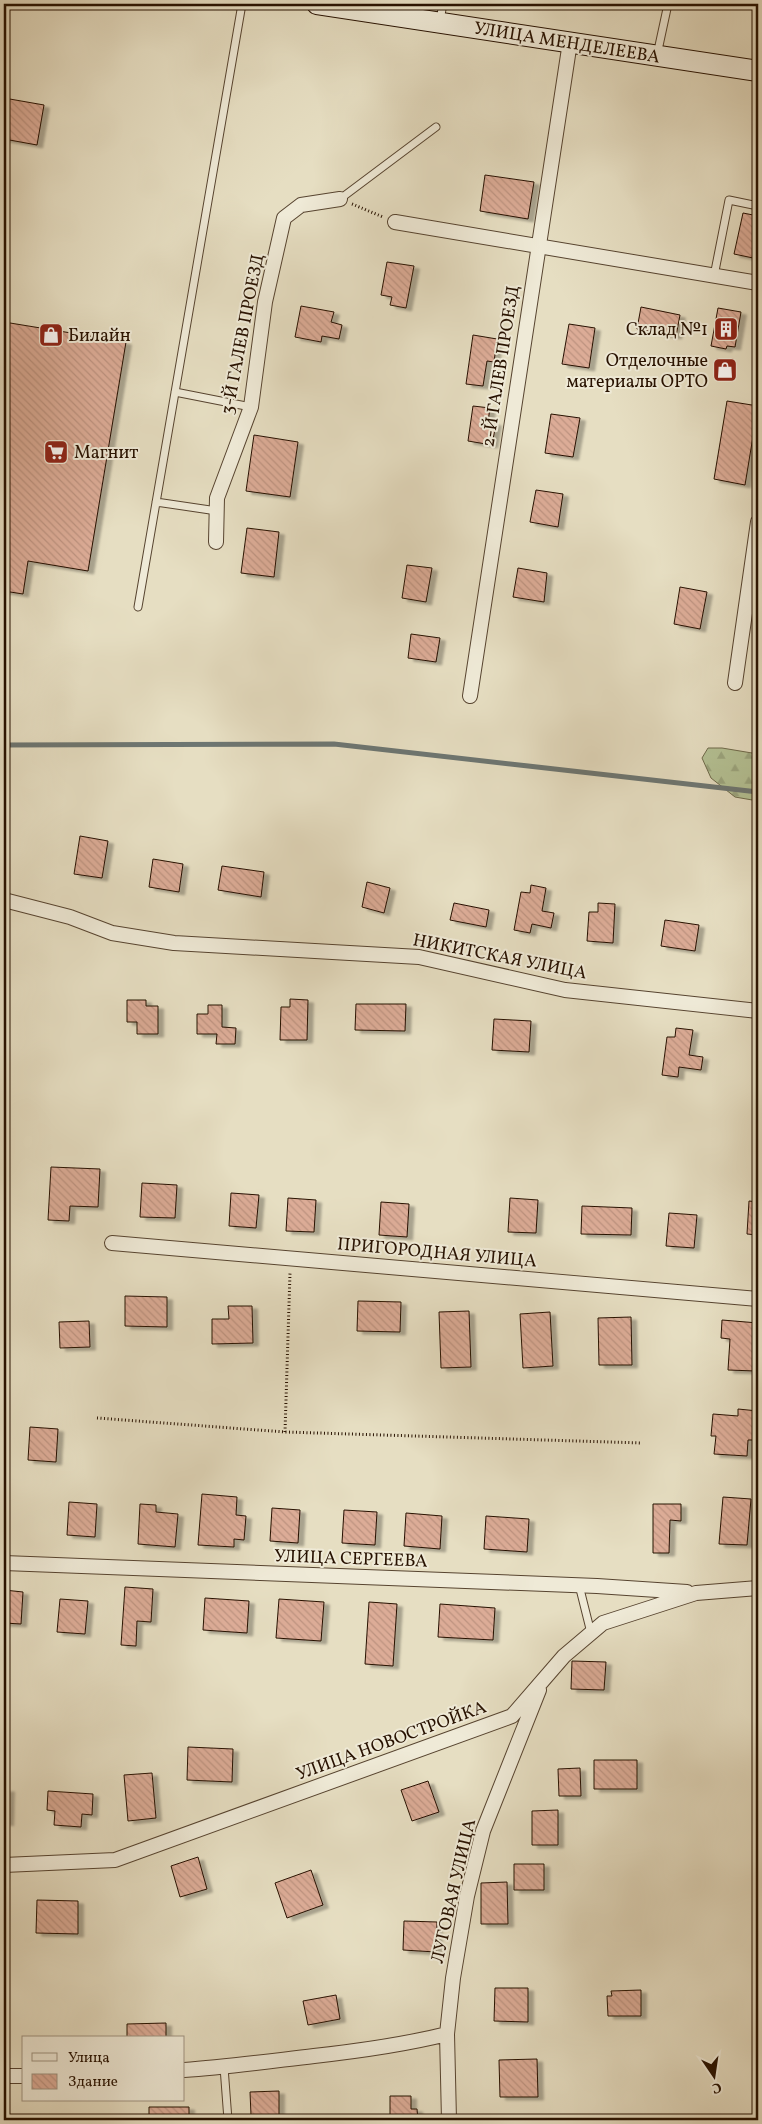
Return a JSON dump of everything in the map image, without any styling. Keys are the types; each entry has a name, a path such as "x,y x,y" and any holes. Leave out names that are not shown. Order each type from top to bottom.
{"main road":[{"name":"УЛИЦА МЕНДЕЛЕЕВА","path":"317,4 441,13 570,42 758,70"}],"street":[{"name":"2-Й ГАЛЕВ ПРОЕЗД","path":"470,696 537,246 570,42"},
{"name":"3-Й ГАЛЕВ ПРОЕЗД","path":"216,542 217,498 251,407 266,302 284,218 301,205 340,199"},
{"path":"395,222 758,283"},
{"path":"735,683 758,522"},
{"name":"НИКИТСКАЯ УЛИЦА","path":"4,900 70,917 112,933 174,943 419,957 565,990 758,1012"},
{"name":"ПРИГОРОДНАЯ УЛИЦА","path":"112,1243 758,1299"},
{"name":"УЛИЦА СЕРГЕЕВА","path":"4,1564 579,1585 696,1593"},
{"name":"УЛИЦА НОВОСТРОЙКА","path":"4,1865 116,1860 512,1716 564,1656 603,1623 696,1593 758,1588"},
{"name":"ЛУГОВАЯ УЛИЦА","path":"448,2120 447,2034 453,1978 464,1914 483,1831 543,1680"},
{"path":"185,2070 224,2067 412,2043 447,2034"},
{"path":"4,2076 22,2076"}],"lane":[{"path":"138,607 242,4"},
{"path":"657,56 668,4"},
{"path":"340,199 436,127"},
{"path":"714,276 729,200 758,206"},
{"path":"175,392 251,407"},
{"path":"156,502 217,511"},
{"path":"579,1585 591,1633"},
{"path":"224,2067 228,2120"}],"path":[{"path":"340,199 395,222"},
{"path":"285,1432 291,1258"},
{"path":"97,1418 285,1432 642,1443"}],"green space":[{"path":"708,748 722,748 758,754 758,801 735,797 711,778 702,758"}],"building":[{"path":"4,98 44,105 37,145 4,139"},
{"path":"485,175 534,182 528,219 480,211"},
{"path":"743,213 758,216 758,259 734,254"},
{"path":"387,262 414,266 406,308 390,305 392,297 381,295"},
{"path":"301,306 334,312 331,322 342,325 339,339 322,336 321,342 295,337"},
{"path":"641,307 680,315 676,336 637,329"},
{"name":"Склад №1","path":"718,308 741,312 735,347 727,346 726,349 711,346"},
{"name":"Магнит","path":"4,322 126,342 88,571 28,561 23,594 4,591"},
{"path":"569,324 595,328 589,368 562,364"},
{"path":"473,335 497,339 494,362 487,361 483,386 466,384"},
{"path":"727,401 758,406 745,485 714,479"},
{"path":"473,406 490,408 488,422 496,423 492,445 468,441"},
{"path":"551,414 580,418 573,457 545,453"},
{"path":"254,435 298,442 290,497 246,491"},
{"path":"536,490 563,494 558,527 530,522"},
{"path":"247,528 279,532 274,577 241,573"},
{"path":"407,565 432,568 426,602 402,598"},
{"path":"518,568 547,573 544,602 513,597"},
{"path":"680,587 707,592 700,629 674,624"},
{"path":"411,634 440,638 436,662 408,658"},
{"path":"80,836 108,841 102,878 74,874"},
{"path":"153,859 183,864 179,892 149,887"},
{"path":"222,866 264,872 261,897 218,890"},
{"path":"367,882 390,888 384,913 362,907"},
{"path":"531,885 546,888 542,911 554,913 551,928 532,924 530,933 514,930 521,892 530,893"},
{"path":"454,903 489,910 486,927 450,920"},
{"path":"598,903 615,904 613,943 587,941 589,912 598,912"},
{"path":"665,920 699,925 695,951 661,946"},
{"path":"290,999 308,1000 307,1040 280,1040 281,1007 290,1007"},
{"path":"127,1000 146,1000 146,1006 158,1006 158,1034 137,1034 137,1022 127,1022"},
{"path":"356,1004 406,1004 405,1031 355,1030"},
{"path":"208,1005 222,1005 222,1027 236,1028 235,1044 216,1044 217,1034 197,1034 197,1014 208,1014"},
{"path":"494,1019 531,1021 529,1052 492,1050"},
{"path":"676,1028 693,1030 689,1055 703,1057 701,1070 679,1067 678,1077 662,1075 667,1037 675,1037"},
{"path":"51,1167 100,1169 98,1207 70,1206 69,1221 48,1220"},
{"path":"142,1183 177,1185 175,1218 140,1217"},
{"path":"231,1193 259,1195 256,1228 229,1226"},
{"path":"288,1198 316,1200 314,1232 286,1231"},
{"path":"510,1198 538,1200 536,1233 508,1232"},
{"path":"749,1201 758,1202 758,1235 747,1234"},
{"path":"381,1202 409,1204 407,1237 379,1235"},
{"path":"582,1206 632,1208 631,1235 581,1234"},
{"path":"669,1213 697,1215 694,1248 666,1246"},
{"path":"125,1296 167,1297 167,1327 125,1326"},
{"path":"358,1301 401,1302 400,1332 357,1331"},
{"path":"228,1306 252,1306 253,1343 212,1344 212,1319 229,1319"},
{"path":"469,1311 471,1367 441,1368 439,1312"},
{"path":"550,1312 553,1366 523,1368 520,1314"},
{"path":"631,1317 632,1365 599,1365 598,1318"},
{"path":"722,1320 758,1323 756,1371 728,1370 730,1339 721,1338"},
{"path":"89,1321 90,1347 60,1348 59,1322"},
{"path":"738,1409 758,1411 756,1440 748,1440 747,1456 714,1454 716,1436 711,1436 713,1414 738,1416"},
{"path":"30,1427 58,1429 56,1462 28,1460"},
{"path":"202,1494 237,1497 236,1515 246,1516 244,1540 234,1539 234,1547 198,1545"},
{"path":"723,1497 751,1499 747,1545 719,1544"},
{"path":"69,1502 97,1504 95,1537 67,1535"},
{"path":"140,1504 156,1505 156,1512 178,1514 175,1547 138,1544"},
{"path":"653,1504 681,1504 681,1521 670,1520 669,1553 653,1553"},
{"path":"272,1508 300,1510 298,1543 270,1541"},
{"path":"344,1510 377,1512 375,1545 342,1543"},
{"path":"406,1513 442,1516 440,1549 404,1546"},
{"path":"486,1516 529,1519 527,1552 484,1549"},
{"path":"125,1587 153,1589 151,1622 137,1621 136,1646 121,1645"},
{"path":"4,1590 23,1592 21,1624 4,1623"},
{"path":"205,1598 249,1601 247,1633 203,1630"},
{"path":"60,1599 88,1601 85,1634 57,1632"},
{"path":"279,1599 324,1602 321,1641 276,1638"},
{"path":"369,1602 397,1604 393,1666 365,1664"},
{"path":"440,1604 495,1608 493,1640 438,1637"},
{"path":"572,1661 606,1662 604,1690 571,1689"},
{"path":"188,1747 233,1749 232,1782 187,1780"},
{"path":"594,1760 637,1760 637,1789 594,1789"},
{"path":"580,1768 581,1796 559,1796 558,1769"},
{"path":"152,1773 156,1818 128,1821 124,1775"},
{"path":"428,1781 439,1812 412,1821 401,1790"},
{"path":"4,1789 9,1789 8,1823 4,1822"},
{"path":"48,1791 93,1794 92,1815 82,1814 81,1827 54,1825 55,1811 47,1810"},
{"path":"558,1810 558,1845 532,1845 532,1811"},
{"path":"198,1857 207,1889 180,1897 171,1866"},
{"path":"514,1864 544,1864 544,1890 514,1890"},
{"path":"311,1870 323,1905 287,1918 275,1883"},
{"path":"507,1882 508,1924 481,1924 481,1883"},
{"path":"37,1900 78,1901 78,1934 36,1933"},
{"path":"404,1921 437,1922 436,1952 403,1950"},
{"path":"495,1988 528,1988 528,2022 494,2021"},
{"path":"641,1990 641,2016 608,2016 607,1996 612,1996 611,1991"},
{"path":"336,1995 340,2019 308,2025 303,2001"},
{"path":"166,2023 166,2036 127,2036 127,2024"},
{"path":"537,2059 538,2097 500,2097 499,2060"},
{"path":"279,2091 279,2115 251,2115 250,2092"},
{"path":"390,2096 411,2096 411,2109 417,2109 418,2120 390,2120"},
{"path":"149,2107 189,2107 189,2120 149,2120"},
{"path":"71,2117 71,2120 37,2120 37,2118"},
{"path":"549,2118 573,2118 573,2120 549,2120"}],"waterway":[{"path":"4,745 334,744 758,792"}],"place":[{"name":"Склад №1","path":"726,329"},
{"name":"Билайн","path":"51,335"},
{"name":"Отделочные материалы ОРТО","path":"725,370"},
{"name":"Магнит","path":"56,452"}]}
